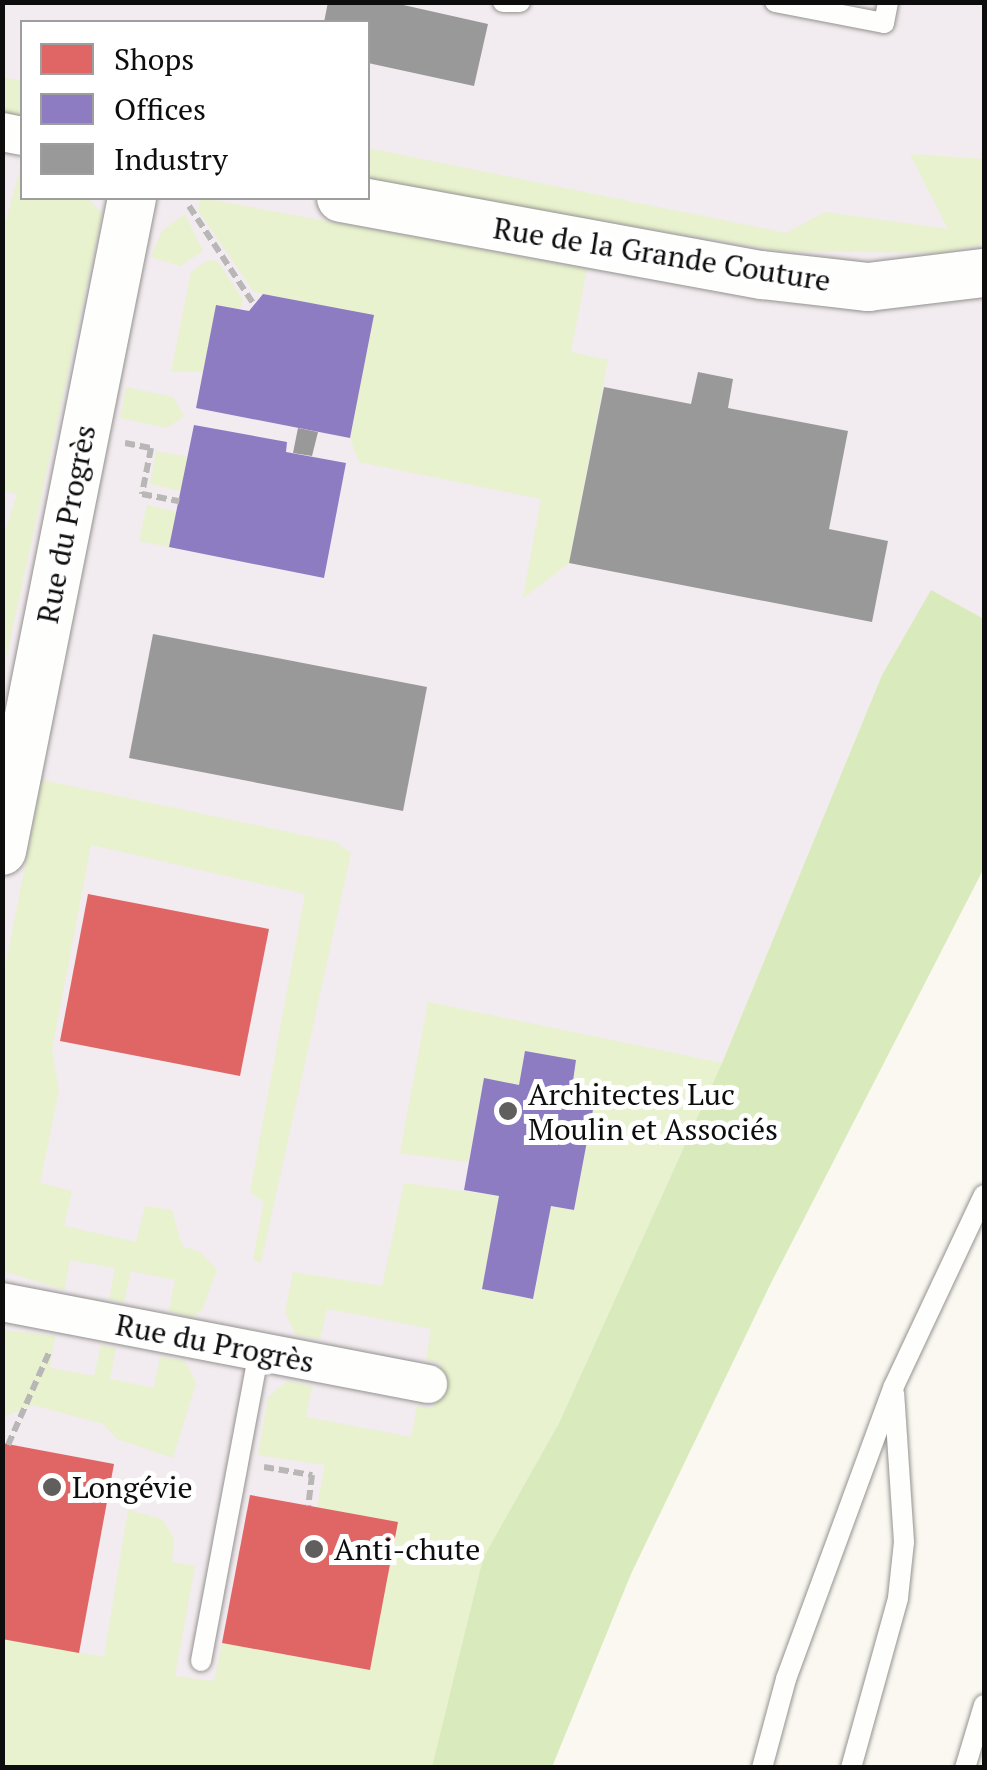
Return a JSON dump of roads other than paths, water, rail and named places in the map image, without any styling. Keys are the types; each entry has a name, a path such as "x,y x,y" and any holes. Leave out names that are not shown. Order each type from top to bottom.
{"street":[{"name":"Rue du Progrès","path":"2,851 15,715 132,200"},
{"name":"Rue de la Grande Couture","path":"352,200 762,275 868,286 984,273"},
{"name":"Rue du Progrès","path":"2,1302 428,1384"}],"lane":[{"path":"502,2 520,2"},
{"path":"775,2 884,23 888,2"},
{"path":"762,1768 786,1679 894,1386 984,1195"},
{"path":"201,1661 259,1352"},
{"path":"851,1768 898,1598 904,1542 894,1386"},
{"path":"965,1768 984,1705"}],"place":[{"name":"Architectes Luc Moulin et Associés","path":"508,1111"},
{"name":"Longévie","path":"52,1487"},
{"name":"Anti-chute","path":"314,1549"}]}
